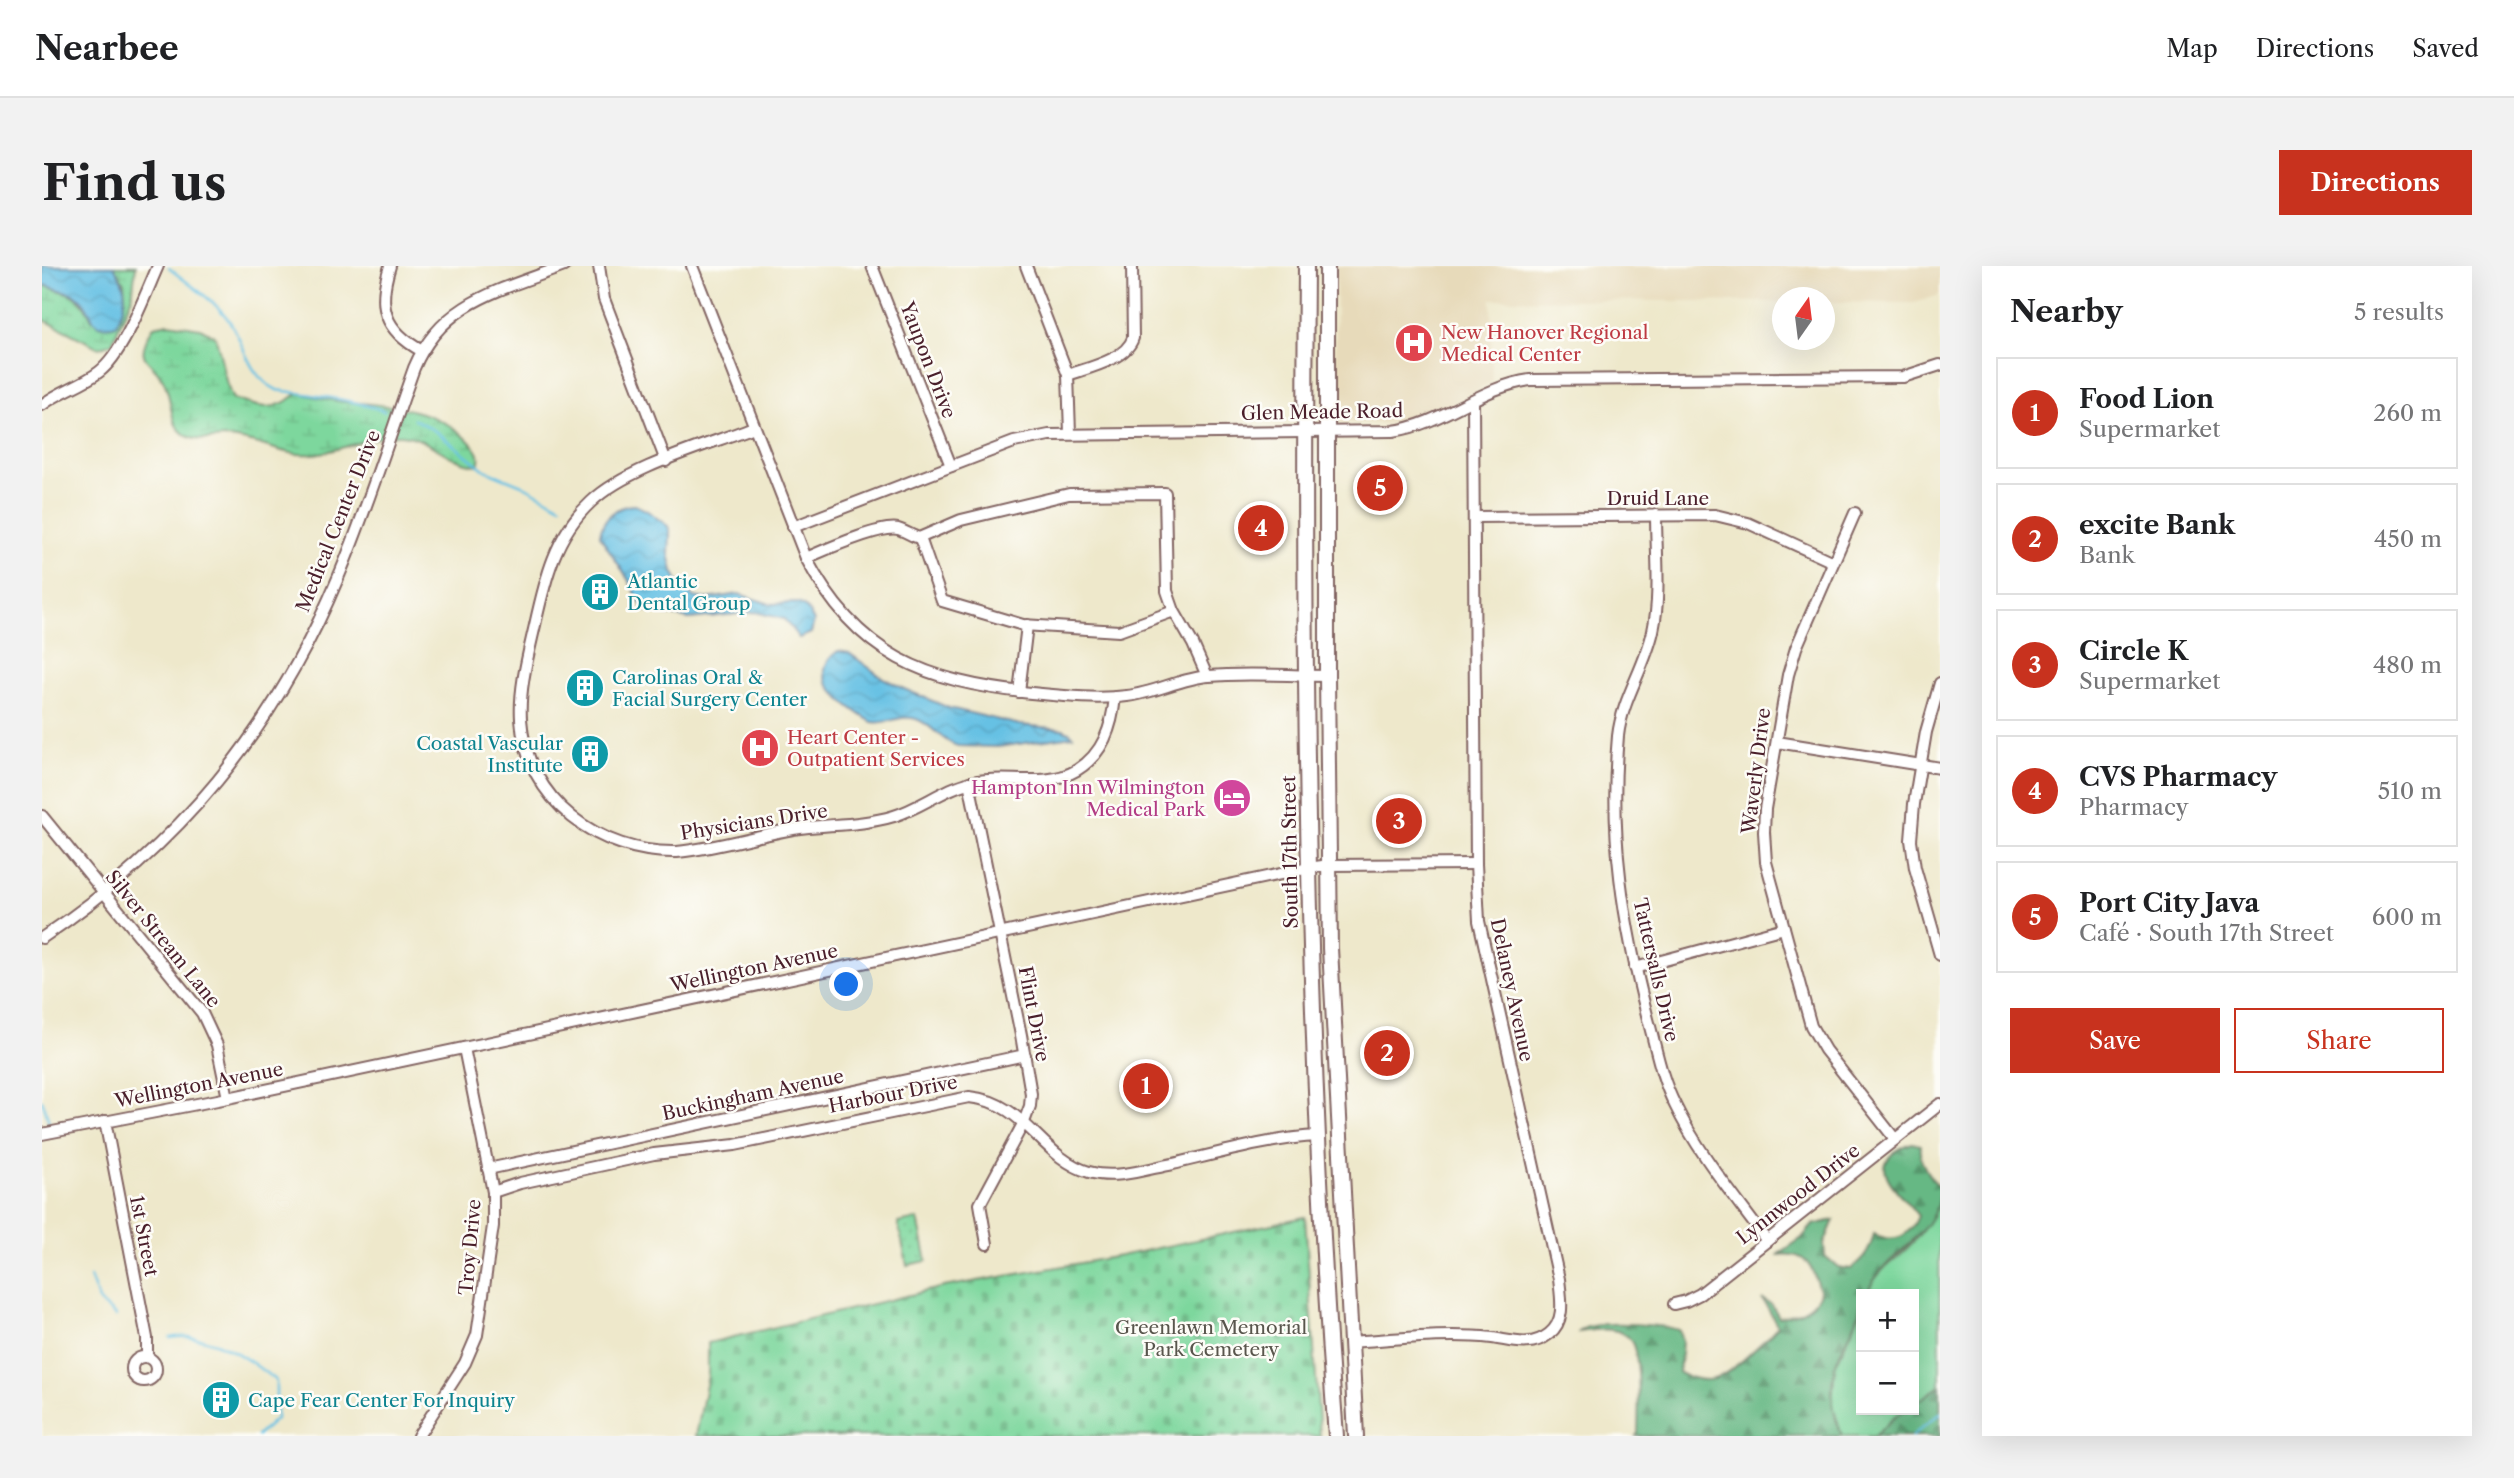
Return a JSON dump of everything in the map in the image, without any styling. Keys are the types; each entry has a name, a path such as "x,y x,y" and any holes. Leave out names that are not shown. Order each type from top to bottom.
{"main road":[{"name":"South 17th Street","path":"1306,266 1311,980 1336,1436"},
{"name":"South 17th Street","path":"1327,266 1327,676 1332,999 1356,1436"}],"street":[{"path":"42,405 93,376 108,364 123,342 158,266"},
{"path":"390,266 384,293 387,318 401,338 422,351"},
{"name":"Medical Center Drive","path":"42,939 104,894 153,852 204,799 234,762 282,690 339,578 422,351 442,324 466,306 564,266"},
{"path":"599,266 604,299 666,461"},
{"path":"692,266 806,558 825,593 838,610 856,628 893,656 921,670 955,681 1019,692 1115,697 1149,692 1207,676 1327,676"},
{"name":"Yaupon Drive","path":"872,266 951,466"},
{"path":"1026,266 1068,375 1070,433"},
{"path":"1068,375 1118,355 1131,345 1132,266"},
{"name":"Glen Meade Road","path":"793,527 1014,442 1041,436 1070,433 1394,431 1438,419 1505,385 1530,380 1903,377 1940,365"},
{"name":"Delaney Avenue","path":"1351,1342 1439,1336 1490,1338 1533,1344 1550,1334 1557,1325 1562,1310 1559,1279 1482,944 1476,894 1473,400"},
{"name":"Physicians Drive","path":"754,427 627,477 591,502 562,539 545,580 523,679 521,720 536,775 564,811 596,835 626,847 660,853 677,852 794,829 884,819 910,810 969,782 1058,778 1077,770 1093,757 1105,740 1115,697"},
{"path":"806,558 860,537 890,529 899,529 920,538 961,520 1069,494 1165,494 1167,591 1174,611 1207,676"},
{"name":"Waverly Drive","path":"1855,513 1790,666 1765,809 1764,846 1805,1010 1817,1039 1895,1139"},
{"name":"Tattersalls Drive","path":"1656,515 1656,611 1648,648 1621,717 1614,801 1619,882 1635,968 1664,1077 1675,1106 1767,1241"},
{"name":"Druid Lane","path":"1474,517 1729,517 1833,562"},
{"path":"920,538 942,601 1027,625 1119,631 1174,611"},
{"path":"1019,692 1027,625"},
{"path":"1940,683 1929,718 1911,825 1912,853 1940,955"},
{"path":"1777,742 1940,768"},
{"name":"Flint Drive","path":"969,782 1031,1094 1024,1122 980,1204 987,1244"},
{"name":"Silver Stream Lane","path":"42,816 206,1020 217,1045 228,1098"},
{"name":"Wellington Avenue","path":"42,1134 228,1098 1309,868 1329,865 1476,864"},
{"path":"1635,968 1784,928"},
{"name":"Troy Drive","path":"418,1436 455,1380 477,1335 493,1226 493,1192 464,1048"},
{"name":"Buckingham Avenue","path":"488,1169 1025,1055"},
{"name":"Harbour Drive","path":"493,1192 520,1183 654,1154 745,1143 970,1097 1003,1106 1063,1158 1079,1168 1107,1175 1319,1136"},
{"name":"Lynnwood Drive","path":"1674,1304 1700,1294 1940,1104"},
{"name":"1st Street","path":"104,1121 147,1338 147,1357"}],"shaded area":[{"name":"New Hanover Regional Medical Center","path":"1336,266 1940,266 1940,295 1914,303 1835,302 1835,287 1772,287 1772,302 1491,299 1492,382 1424,418 1384,424 1343,422 1338,419"}],"green space":[{"path":"114,266 136,266 132,297 112,343 99,348 42,319 42,284 77,298 92,320 125,297 124,283"},
{"path":"169,323 200,328 215,336 233,399 267,407 282,404 298,393 333,401 412,410 443,422 457,431 477,450 478,465 458,460 420,440 400,435 378,437 312,454 280,451 238,439 202,440 190,437 176,425 165,384 144,354 147,339 154,326"},
{"path":"1912,1143 1920,1145 1925,1168 1940,1186 1937,1204 1931,1219 1921,1232 1884,1267 1870,1289 1856,1289 1856,1321 1838,1357 1832,1383 1836,1420 1842,1436 1636,1436 1638,1367 1632,1343 1627,1336 1616,1331 1579,1332 1597,1325 1611,1324 1679,1330 1682,1342 1679,1373 1703,1380 1725,1374 1778,1326 1762,1299 1772,1305 1779,1317 1803,1310 1817,1299 1820,1293 1807,1263 1796,1256 1777,1255 1802,1238 1813,1225 1834,1220 1824,1244 1825,1256 1838,1267 1851,1269 1866,1254 1874,1234 1895,1238 1911,1229 1918,1216 1894,1187 1885,1168 1887,1159"},
{"path":"1939,1198 1940,1386 1919,1401 1919,1289 1870,1289 1875,1278 1908,1248 1931,1215"},
{"name":"Greenlawn Memorial Park Cemetery","path":"1305,1217 1320,1436 696,1436 708,1375 708,1343 944,1287 1120,1256"},
{"path":"918,1219 927,1261 907,1265 898,1223"},
{"path":"1856,1321 1856,1415 1900,1415 1875,1436 1842,1436 1832,1403 1835,1366"},
{"path":"1940,1386 1940,1436 1875,1436 1897,1415 1919,1415 1919,1401"}],"water":[{"path":"42,266 114,266 122,281 125,295 116,325 100,325 91,317 81,299 42,284"},
{"path":"635,505 668,526 673,571 680,585 693,597 707,599 739,594 770,604 799,603 806,608 814,621 811,633 799,638 784,619 755,612 689,619 644,610 600,536 611,514 622,507"},
{"path":"838,651 849,653 883,678 904,689 949,708 1020,725 1063,729 1073,736 998,747 958,746 916,719 872,722 842,700 827,681 825,671 828,661"}],"waterway":[{"path":"169,268 208,298 228,319 253,368 267,384 277,390 345,400 384,411"},
{"path":"414,419 437,432 485,470 522,485 561,506"},
{"path":"42,1100 49,1122"},
{"path":"90,1277 100,1303 116,1316"},
{"path":"170,1338 199,1338 213,1342 253,1363 276,1381 276,1419 257,1436"},
{"path":"1912,1436 1940,1413"}],"place":[{"name":"New Hanover Regional Medical Center","path":"1414,343"},
{"name":"Port City Java","path":"1380,488"},
{"name":"CVS Pharmacy","path":"1261,528"},
{"name":"Atlantic Dental Group","path":"600,592"},
{"name":"Carolinas Oral & Facial Surgery Center","path":"585,688"},
{"name":"Heart Center - Outpatient Services","path":"760,748"},
{"name":"Coastal Vascular Institute","path":"590,754"},
{"name":"Hampton Inn Wilmington Medical Park","path":"1232,798"},
{"name":"Circle K","path":"1399,821"},
{"name":"excite Bank","path":"1387,1053"},
{"name":"Food Lion","path":"1146,1086"},
{"name":"Cape Fear Center For Inquiry","path":"221,1400"}]}
